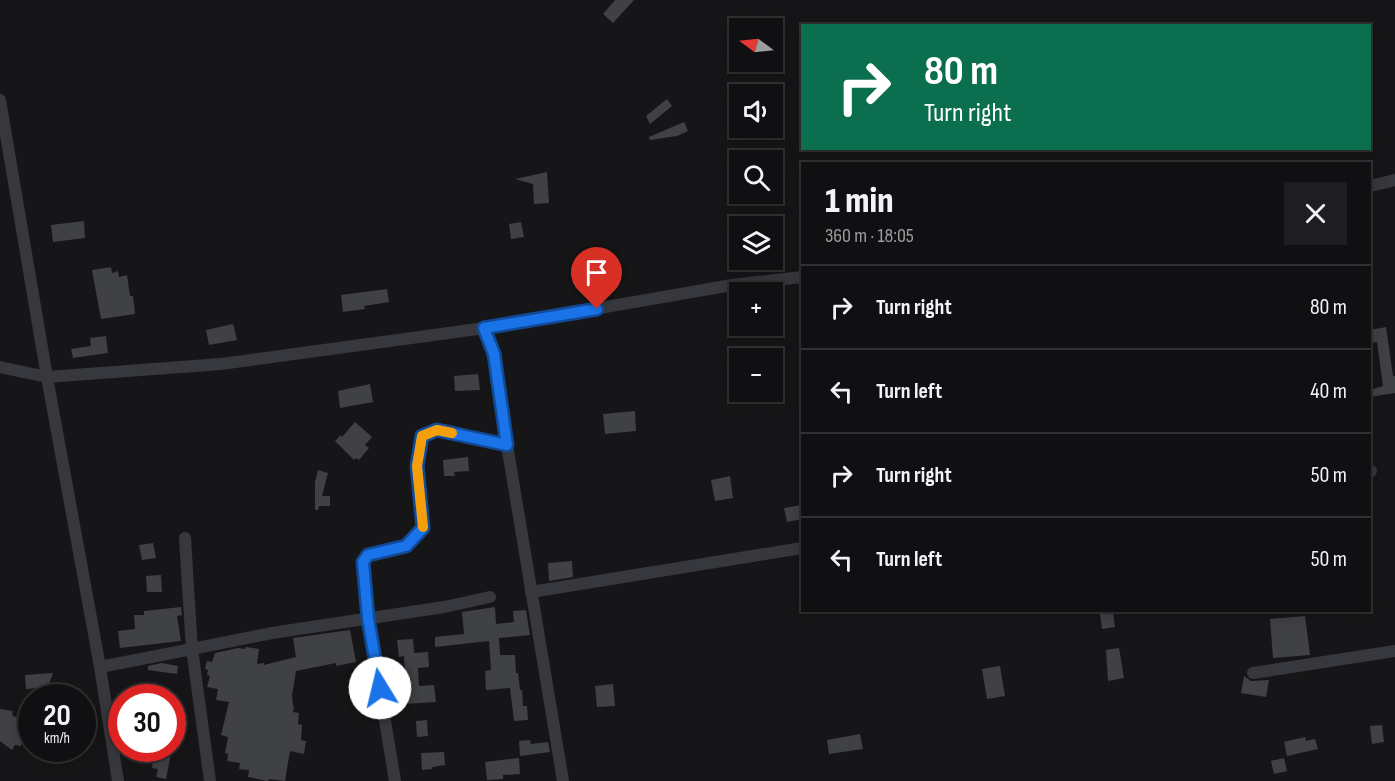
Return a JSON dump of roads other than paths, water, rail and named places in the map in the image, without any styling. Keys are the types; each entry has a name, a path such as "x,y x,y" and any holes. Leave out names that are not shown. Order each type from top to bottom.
{"street":[{"path":"0,99 118,781"},
{"path":"1371,186 1395,180"},
{"path":"0,367 47,377 221,364 484,328 732,285 801,277"},
{"path":"484,328 494,354 563,781"},
{"path":"395,781 368,618 363,562 368,555 406,546 423,528 417,466 422,436 437,430 507,445"},
{"path":"185,538 192,649 210,781"},
{"path":"531,592 801,548"},
{"path":"100,667 229,640 444,607 490,597"},
{"path":"1253,673 1395,651"}]}
